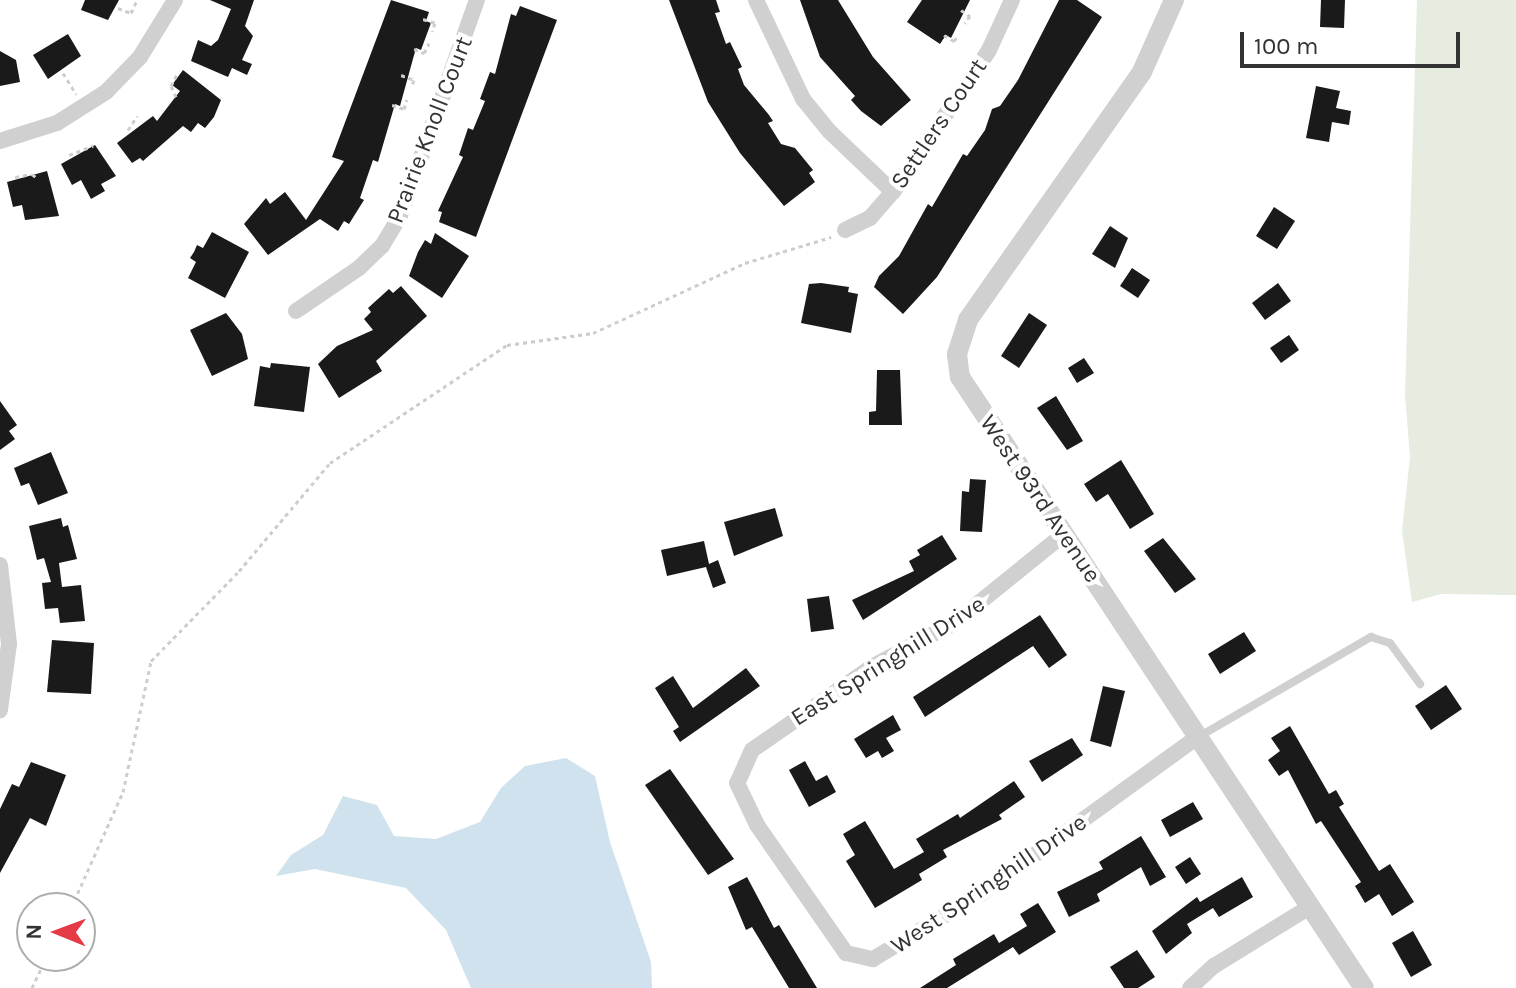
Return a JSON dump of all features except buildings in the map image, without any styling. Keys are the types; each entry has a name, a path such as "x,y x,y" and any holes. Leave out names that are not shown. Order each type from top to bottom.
{"street":[{"path":"0,141 43,128 84,108 140,57 175,0"},
{"name":"Prairie Knoll Court","path":"296,311 359,268 382,246 400,216 477,0"},
{"path":"756,0 803,99 829,131 893,192"},
{"name":"Settlers Court","path":"845,230 870,218 893,192 989,50 1012,0"},
{"name":"West 93rd Avenue","path":"1174,0 1142,72 1000,271 960,341 958,365 967,391 1364,988"},
{"name":"East Springhill Drive","path":"796,879 741,798 737,778 746,756 873,666 954,623 1064,534"},
{"path":"0,565 9,644 0,710"},
{"name":"West Springhill Drive","path":"796,879 846,953 873,959 982,893 1199,736"},
{"path":"1190,988 1214,966 1311,906"}],"lane":[{"path":"1199,736 1371,637 1390,643 1420,684"}],"path":[{"path":"118,8 131,13 137,0"},
{"path":"961,10 970,16 965,23"},
{"path":"423,19 435,23 432,31"},
{"path":"944,35 954,41 958,35"},
{"path":"414,49 424,53 429,43"},
{"path":"63,73 84,108"},
{"path":"176,97 171,86 177,74"},
{"path":"401,75 414,80 411,87"},
{"path":"392,105 404,109 407,99"},
{"path":"128,130 137,116"},
{"path":"69,155 93,146"},
{"path":"15,177 32,174 37,178"},
{"path":"78,892 123,792 151,661 239,571 330,463 507,345 593,333 745,263 845,230"}],"shaded area":[{"path":"1417,0 1516,0 1516,595 1441,594 1412,602 1402,531 1410,457 1405,395"}],"water":[{"path":"566,758 595,776 610,842 651,962 652,988 471,988 446,930 406,888 315,869 276,876 291,855 323,835 343,796 377,805 394,836 436,839 480,822 501,788 525,766"}]}
